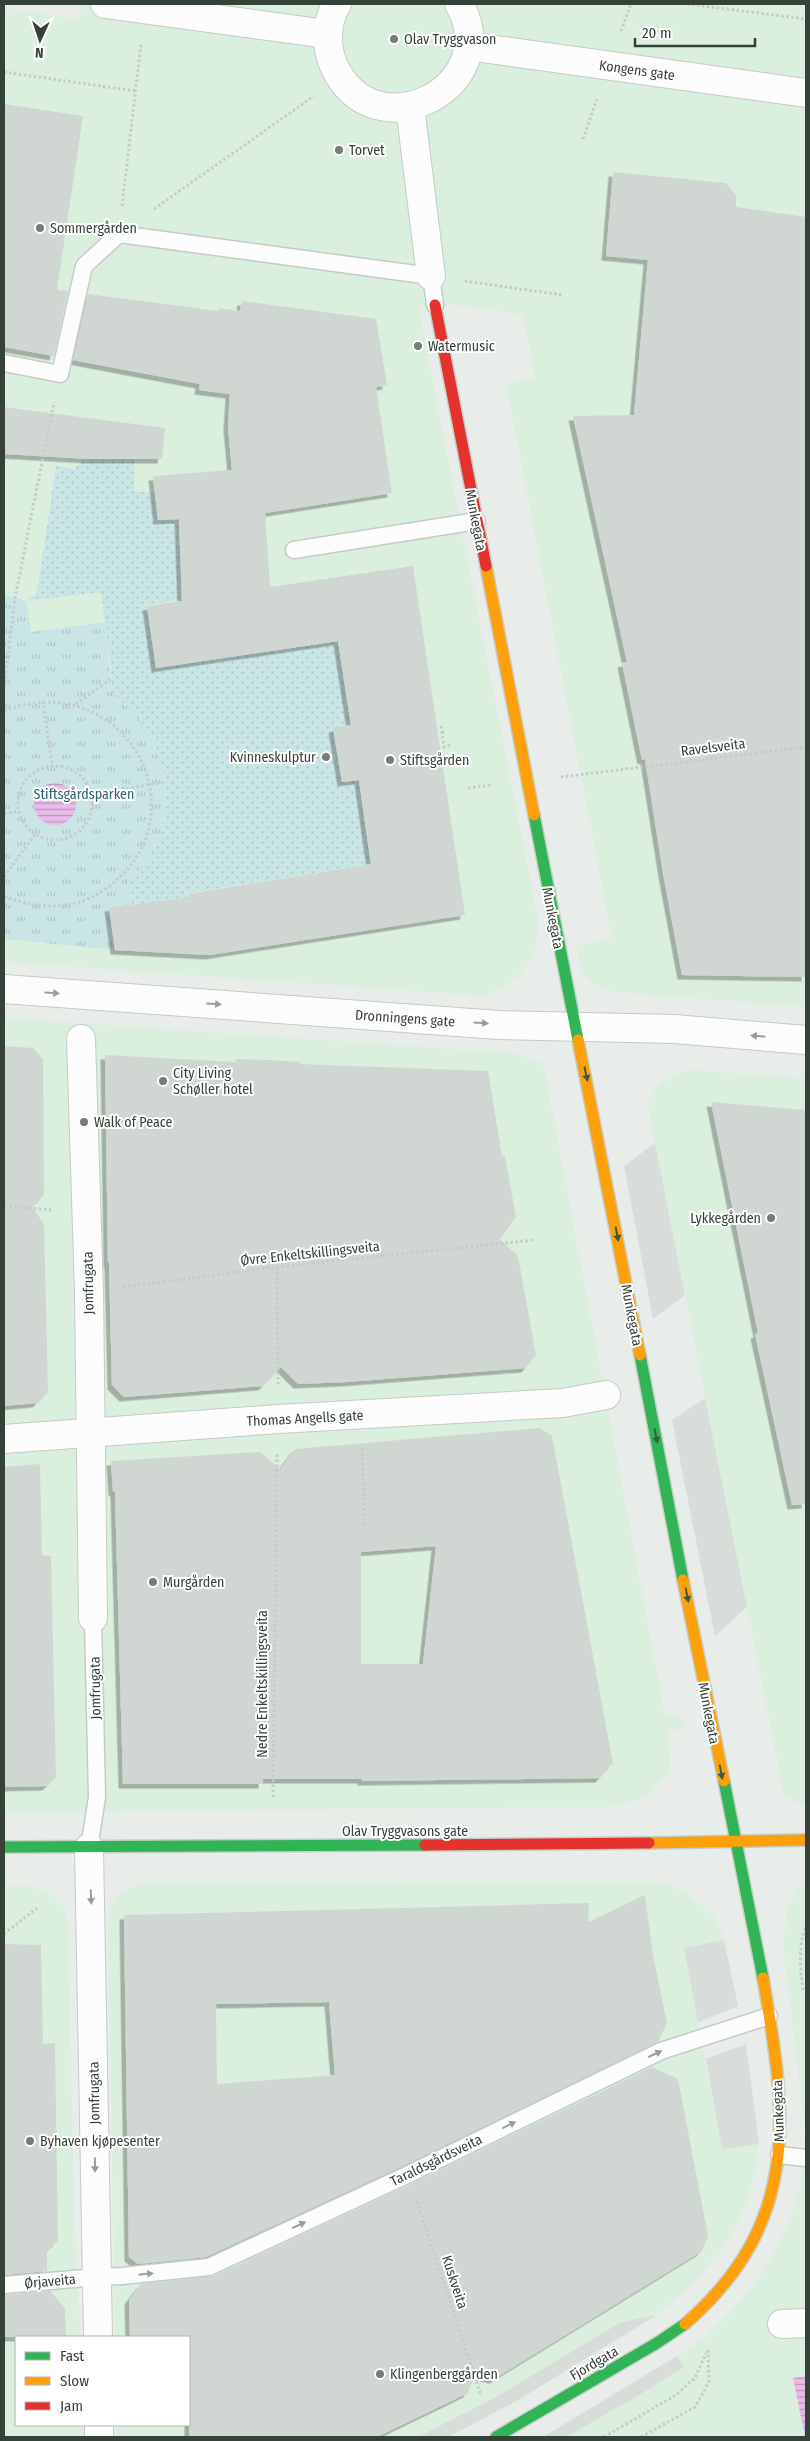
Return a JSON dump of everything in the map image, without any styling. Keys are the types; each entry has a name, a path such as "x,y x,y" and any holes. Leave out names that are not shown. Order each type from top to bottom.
{"street":[{"path":"106,4 327,34"},
{"path":"337,4 332,12 327,34 330,57 339,78 353,93 371,103 390,108 410,107 431,100 449,86 462,67 468,46 468,28 458,4"},
{"name":"Kongens gate","path":"468,46 806,93"},
{"path":"410,107 431,276"},
{"name":"Munkegata","path":"435,305 769,2016 780,2100 779,2155 769,2207 751,2246 730,2278 702,2308"},
{"name":"Dronningens gate","path":"4,989 499,1025 674,1029 806,1040"},
{"name":"Jomfrugata","path":"81,1039 89,1292 93,1618"},
{"name":"Thomas Angells gate","path":"4,1439 563,1403 606,1395"},
{"name":"Olav Tryggvasons gate","path":"4,1848 612,1844 806,1840"},
{"name":"Jomfrugata","path":"89,1848 98,2336"},
{"name":"Fjordgata","path":"496,2437 671,2335 702,2308"}],"lane":[{"path":"4,362 60,374 84,266 119,234 431,276 435,305"},
{"path":"294,550 477,521"},
{"name":"Jomfrugata","path":"89,1848 97,1798 93,1618"},
{"name":"Taraldsgårdsveita","path":"97,2276 122,2276 209,2267 409,2174 661,2051 769,2016"},
{"path":"779,2155 806,2158"},
{"name":"Ørjaveita","path":"4,2285 97,2276"}],"path":[{"path":"687,4 806,20"},
{"path":"119,234 145,10"},
{"path":"4,72 135,91"},
{"path":"119,234 339,78"},
{"path":"431,276 563,296"},
{"path":"4,688 15,598 60,374"},
{"path":"4,644 9,644"},
{"path":"76,704 112,678"},
{"path":"44,701 52,765"},
{"path":"4,711 22,704 44,701 76,704 102,716 124,734 141,757 150,784 151,818 141,851 120,879 92,898 59,907 25,904 4,896"},
{"path":"441,726 440,739 444,747 451,745"},
{"path":"442,732 447,732"},
{"name":"Ravelsveita","path":"622,769 806,747"},
{"path":"52,765 72,769 81,776 92,794 92,807 89,819 82,829 71,837 59,840 46,840 35,834 27,828 18,811 21,787 28,776 39,769 52,765"},
{"path":"92,794 166,782"},
{"path":"4,814 18,811"},
{"path":"4,877 35,834"},
{"path":"4,1206 86,1212"},
{"name":"Øvre Enkeltskillingsveita","path":"89,1292 277,1267 534,1240"},
{"path":"361,1415 365,1528"},
{"name":"Nedre Enkeltskillingsveita","path":"273,1797 274,1571"},
{"path":"4,1934 37,1908"},
{"path":"804,2000 800,1963 801,1940 806,1925"},
{"name":"Kuskveita","path":"409,2174 481,2396"},
{"path":"604,2437 676,2395 695,2378 708,2349 709,2382 695,2407 641,2437"}],"shaded area":[{"path":"82,4 806,4 806,1007 611,992 592,983 582,972 576,945 612,939 506,384 535,377 523,315 454,305 418,306 539,924 534,954 527,965 505,987 483,996 4,962 4,8 79,19"},
{"path":"59,783 67,786 73,792 76,804 73,816 67,822 51,825 43,822 37,816 34,800 37,792 43,786"},
{"path":"4,1018 514,1053 541,1062 546,1076 665,1715 681,1714 684,1728 668,1731 671,1770 652,1791 638,1800 611,1807 4,1812"},
{"path":"693,1070 806,1078 806,1807 784,1796 647,1102 660,1084 682,1071"},
{"path":"655,1143 685,1295 653,1319 624,1166"},
{"path":"705,1398 747,1607 715,1636 672,1420"},
{"path":"622,1882 665,1883 685,1892 712,1914 720,1927 724,1940 684,1949 722,2149 759,2144 755,2172 746,2204 734,2230 722,2249 693,2284 657,2315 621,2322 498,2396 418,2437 117,2437 117,2426 190,2426 190,2336 115,2336 108,1928 111,1904 118,1895 137,1884"},
{"path":"31,1885 50,1894 64,1907 68,1923 75,2248 81,2336 15,2336 15,2426 83,2426 83,2437 4,2437 4,1886"},
{"path":"800,1886 806,1886 806,2376 793,2379 805,2437 566,2437 683,2367 677,2356 707,2336 748,2293 774,2253 791,2217 802,2178 805,2130 783,1946 786,1916 790,1903"},
{"path":"724,1940 738,2006 698,2022 684,1948"},
{"path":"746,2044 759,2144 722,2149 706,2059"},
{"path":"657,2315 515,2402 448,2437 418,2437 498,2396 621,2322"},
{"path":"677,2356 684,2367 641,2394 566,2437 543,2437"},
{"path":"806,2376 806,2437 805,2437 793,2378"}],"green space":[{"path":"84,459 134,459 134,491 154,493 158,521 178,519 181,556 254,588 147,605 156,668 338,641 371,864 188,893 186,899 132,904 128,882 140,870 157,842 165,813 164,781 157,749 143,723 112,693 101,592 27,601 37,593 56,466 74,469"},
{"name":"Stiftsgårdsparken","path":"4,595 27,601 31,632 105,622 112,693 143,723 157,749 166,797 162,828 149,856 140,870 128,882 132,904 109,907 115,950 4,939"}],"building":[{"name":"Sommergården","path":"4,104 83,116 57,290 68,291 54,356 4,347"},
{"path":"613,172 726,183 736,195 736,207 806,217 806,977 682,975 663,873 645,759 642,760 622,663 627,662 573,416 634,415 648,260 606,256"},
{"path":"88,294 219,311 219,308 240,311 242,301 376,319 387,385 376,387 392,493 265,513 270,587 413,566 465,915 210,955 115,950 109,907 188,898 188,894 371,864 359,780 342,782 333,728 351,725 338,641 156,668 147,606 182,601 179,519 158,520 153,476 232,470 228,426 230,394 199,390 200,384 73,360"},
{"path":"4,407 165,428 162,459 91,459 4,454"},
{"path":"4,1046 33,1048 43,1059 44,1195 32,1207 44,1224 48,1392 37,1403 4,1406"},
{"path":"105,1055 236,1062 235,1059 268,1060 300,1062 300,1064 488,1071 502,1156 505,1156 516,1217 500,1239 518,1256 536,1355 526,1368 346,1382 298,1384 281,1367 263,1386 124,1397 112,1385"},
{"name":"Lykkegården","path":"711,1102 806,1110 806,1504 792,1505 755,1334 758,1333"},
{"path":"540,1428 552,1436 613,1763 600,1778 362,1781 362,1779 263,1779 263,1784 123,1784 115,1492 113,1491 111,1461 260,1452 280,1469 295,1449","holes":["436,1546 423,1664 361,1664 361,1552"]},
{"path":"40,1464 42,1555 51,1556 56,1777 47,1786 4,1787 4,1467"},
{"path":"645,1895 653,1955 667,2023 658,2042 405,2165 206,2257 138,2264 129,2257 124,1915 589,1903 588,1922","holes":["329,2002 335,2075 217,2084 216,2004"]},
{"name":"Byhaven kjøpesenter","path":"4,1944 41,1945 43,2044 55,2043 58,2241 47,2250 47,2271 4,2275"},
{"path":"652,2067 678,2079 708,2236 702,2251 494,2379 475,2375 468,2393 377,2437 189,2437 190,2336 130,2336 129,2300 141,2284 213,2276 413,2183"},
{"path":"50,2291 65,2308 66,2336 4,2337 4,2295"}],"traffic: fast":[{"path":"534,815 578,1040"},
{"path":"640,1355 683,1580"},
{"path":"724,1781 763,1978"},
{"path":"4,1847 425,1845"},
{"path":"496,2437 657,2343 685,2324"}],"traffic: slow":[{"path":"486,566 534,815"},
{"path":"578,1040 640,1355"},
{"path":"683,1580 724,1781"},
{"path":"649,1843 806,1840"},
{"path":"685,2324 723,2286 750,2246 767,2206 777,2164 780,2121 777,2076 763,1978"}],"traffic: jam":[{"path":"435,305 486,566"},
{"path":"425,1845 649,1843"}],"place":[{"name":"Olav Tryggvason","path":"394,39"},
{"name":"Torvet","path":"339,150"},
{"name":"Sommergården","path":"40,228"},
{"name":"Watermusic","path":"418,346"},
{"name":"Kvinneskulptur","path":"326,757"},
{"name":"Stiftsgården","path":"390,760"},
{"name":"City Living Schøller hotel","path":"163,1081"},
{"name":"Walk of Peace","path":"84,1122"},
{"name":"Lykkegården","path":"771,1218"},
{"name":"Murgården","path":"153,1582"},
{"name":"Byhaven kjøpesenter","path":"30,2141"},
{"name":"Klingenberggården","path":"380,2374"}]}
